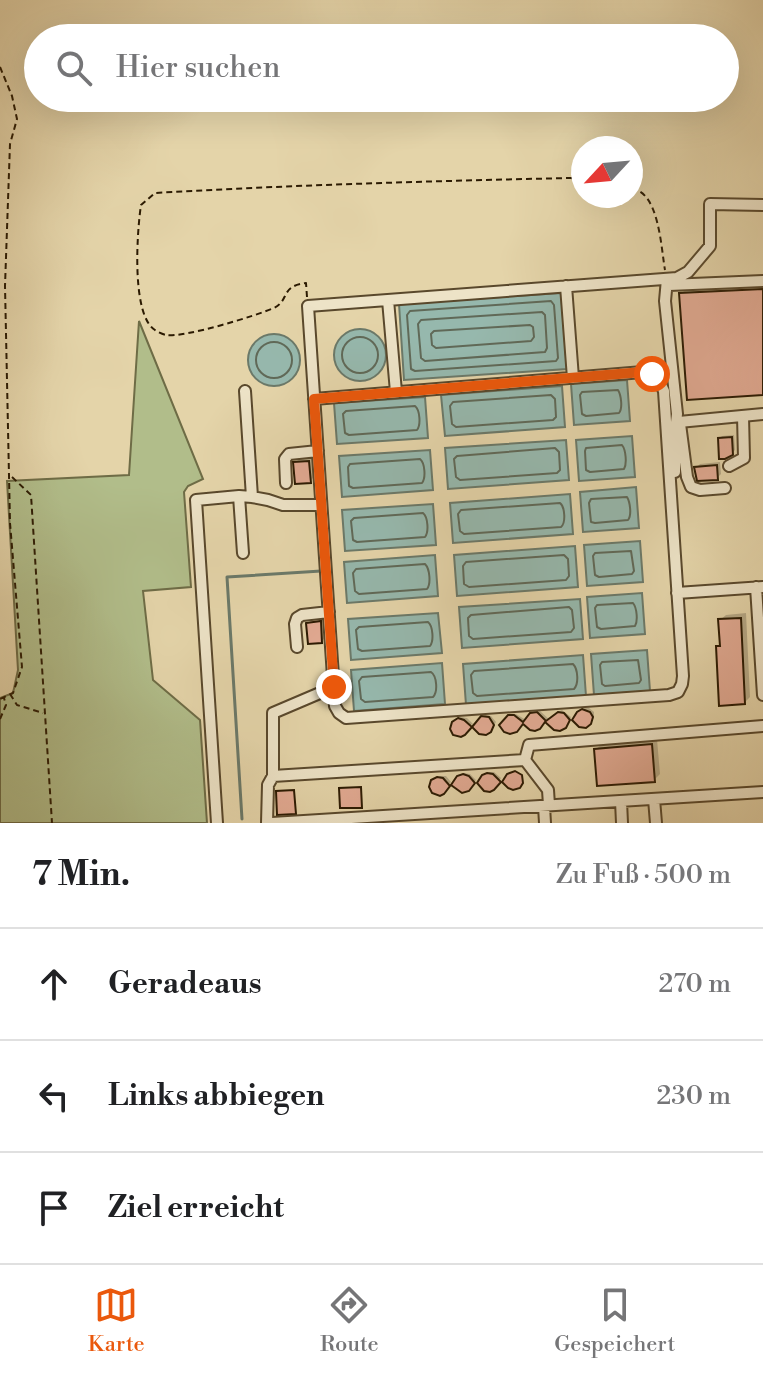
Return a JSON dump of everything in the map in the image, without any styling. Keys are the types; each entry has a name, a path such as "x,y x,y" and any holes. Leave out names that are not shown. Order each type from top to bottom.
{"lane":[{"path":"666,282 688,272 710,246 710,204 763,205"},
{"path":"314,399 643,372 652,374 660,381 664,391 683,676 678,692 669,695 346,718 339,713 335,706 321,505 318,451 314,399 308,306 566,286 763,281"},
{"path":"666,282 667,328 687,477 691,487 700,490 725,488"},
{"path":"566,286 573,378"},
{"path":"388,300 396,392"},
{"path":"245,391 252,497"},
{"path":"678,418 763,414"},
{"path":"729,466 744,458 743,416"},
{"path":"671,497 676,481 675,431 678,418"},
{"path":"286,483 285,459 289,454 318,451"},
{"path":"239,496 243,553"},
{"path":"217,823 196,500 239,496 283,505 321,505"},
{"path":"677,593 760,587 763,695"},
{"path":"297,647 297,618 329,612"},
{"path":"334,687 273,713 273,776 268,785 270,823 763,792"},
{"path":"525,760 529,745 763,726"},
{"path":"273,776 525,760"},
{"path":"525,760 548,790 545,823"},
{"path":"654,799 656,823"},
{"path":"621,801 622,823"},
{"path":"461,811 462,823"}],"path":[{"path":"0,67 17,119 10,144 5,286 10,523 22,667 13,693 2,698 6,705 0,719"},
{"path":"308,306 306,283 296,284 290,287 278,306 240,319 182,335 166,335 153,329 141,312 137,246 141,205 155,193 571,178"},
{"path":"643,193 653,206 666,282"},
{"path":"10,475 31,495 52,823"},
{"path":"10,694 17,705 44,714"}],"green space":[{"path":"139,321 203,479 188,486 184,492 191,587 143,591 153,680 200,720 207,823 0,823 0,698 13,693 18,670 7,481 129,475"}],"water":[{"path":"561,293 567,369 404,380 399,304"},
{"path":"360,329 379,336 386,355 379,374 360,381 341,374 334,355 341,336"},
{"path":"274,334 293,341 300,360 293,379 274,386 255,379 248,360 255,341"},
{"path":"627,380 630,421 574,425 571,384"},
{"path":"562,386 565,427 445,436 441,395"},
{"path":"425,397 428,438 337,444 334,403"},
{"path":"632,436 635,477 579,481 576,440"},
{"path":"566,440 569,480 448,489 445,448"},
{"path":"430,450 433,490 342,497 339,456"},
{"path":"636,487 639,528 583,532 580,492"},
{"path":"570,494 573,534 453,543 450,503"},
{"path":"433,504 436,545 345,551 342,510"},
{"path":"640,541 643,582 587,586 584,545"},
{"path":"575,546 578,587 457,596 454,555"},
{"path":"435,555 438,596 347,603 344,562"},
{"path":"642,593 645,634 590,638 587,597"},
{"path":"580,599 583,639 462,648 459,607"},
{"path":"438,613 442,653 351,660 348,619"},
{"path":"647,650 650,691 594,695 591,654"},
{"path":"583,655 586,696 466,705 463,664"},
{"path":"442,663 445,704 354,711 351,670"}],"building":[{"path":"763,289 763,395 687,400 679,293"},
{"path":"732,437 733,455 719,459 718,438"},
{"path":"309,461 311,483 295,484 293,462"},
{"path":"717,465 718,480 697,481 694,467"},
{"path":"741,618 745,704 719,706 718,619"},
{"path":"321,621 322,643 308,644 306,623"},
{"path":"582,709 593,717 586,728 579,727 572,720"},
{"path":"537,712 546,721 558,712 564,713 570,720 566,728 560,731 545,722 535,731 523,724 517,732 510,734 499,725 508,715 514,715 523,722 530,713"},
{"path":"481,716 489,717 494,725 486,735 479,734 472,727"},
{"path":"458,718 472,727 461,737 453,735 450,729 452,722"},
{"path":"652,744 655,782 597,786 594,749"},
{"path":"515,771 522,775 523,783 513,790 502,782 507,774"},
{"path":"487,773 493,774 501,782 490,792 484,791 477,783"},
{"path":"463,774 475,783 469,791 462,793 451,785 457,776"},
{"path":"443,778 450,786 440,796 432,793 429,787 431,780"},
{"path":"361,787 362,808 340,808 339,788"},
{"path":"294,790 296,814 277,815 276,791"}],"waterway":[{"path":"242,819 227,577 321,571"}],"route":[{"path":"334,687 314,399 643,372 652,374"}]}
